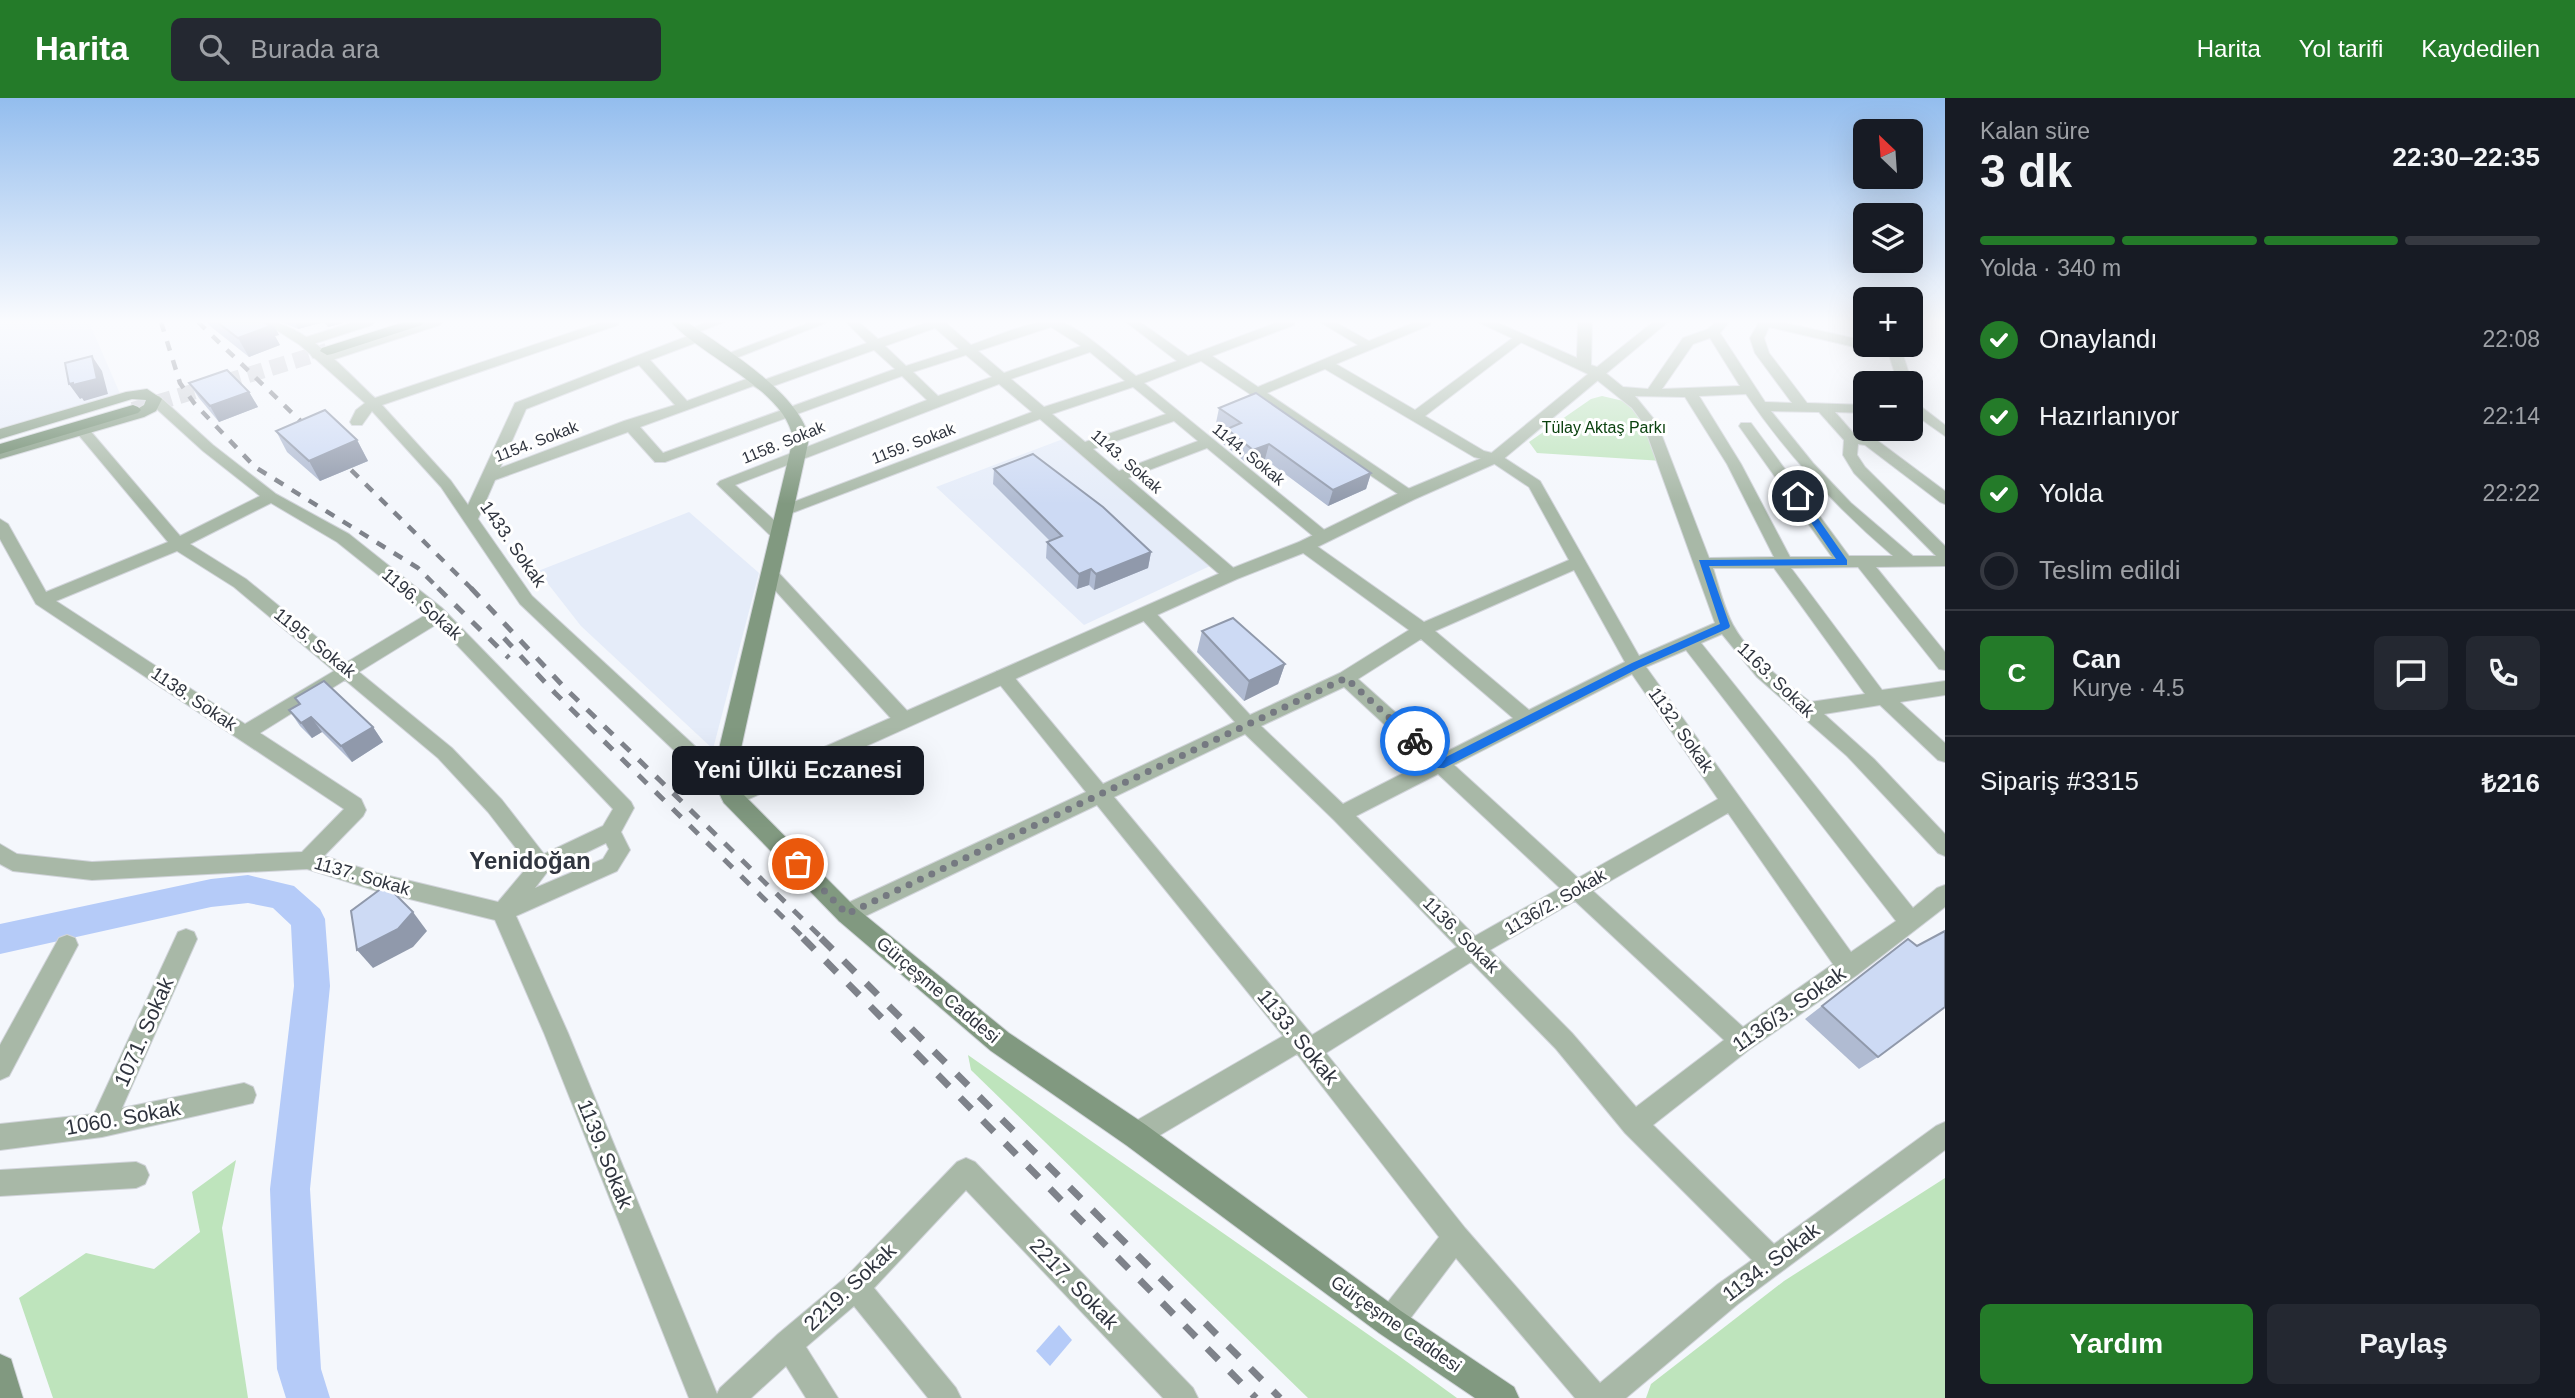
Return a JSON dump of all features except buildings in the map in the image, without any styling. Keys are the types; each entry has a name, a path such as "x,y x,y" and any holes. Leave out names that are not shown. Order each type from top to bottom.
{"main road":[{"path":"730,793 729,753 801,439 799,425 789,411 757,383"},
{"path":"0,434 137,394 147,394 140,406 82,430 0,452"},
{"path":"0,441 140,406"},
{"path":"0,452 140,406"},
{"name":"Gürçeşme Caddesi","path":"730,793 847,914 1000,1042 1136,1135 1390,1322 1503,1398"},
{"path":"0,1370 7,1398"}],"street":[{"name":"1433. Sokak","path":"350,383 373,403 446,484 526,600 730,793"},
{"path":"357,422 361,413 373,403 433,383"},
{"path":"470,519 520,406 580,383"},
{"path":"663,383 684,406"},
{"name":"1154. Sokak","path":"489,477 629,424 757,383"},
{"path":"629,424 660,459 870,383"},
{"path":"916,383 936,401"},
{"name":"1158. Sokak","path":"780,535 725,484 987,383"},
{"name":"1143. Sokak","path":"1010,383 1231,575"},
{"name":"1159. Sokak","path":"786,510 1044,412 1132,383"},
{"name":"1144. Sokak","path":"1135,383 1325,537"},
{"path":"1244,383 1409,495"},
{"path":"1258,392 1280,383"},
{"name":"1132. Sokak","path":"1358,383 1479,454 1495,458 1535,484 1636,666 1849,968"},
{"path":"1415,417 1460,383"},
{"path":"730,793 904,720 1231,575 1306,546 1409,495 1495,458 1516,443 1577,383"},
{"name":"1163. Sokak","path":"1609,383 1637,405 1650,423 1725,626 1735,641 1804,710 1840,738 1944,845"},
{"path":"1652,394 1660,383"},
{"path":"1745,383 1775,426 1846,506 1910,562"},
{"path":"1784,383 1804,409"},
{"path":"1622,391 1652,394 1748,390"},
{"path":"1690,393 1734,464 1782,563 1881,698 1945,755"},
{"name":"1196. Sokak","path":"140,406 172,413 208,448 271,497 343,538 439,615 624,808 610,832"},
{"path":"1760,406 1824,410 1853,409"},
{"path":"1824,410 1851,439 1869,441 1944,497"},
{"path":"1923,414 1945,432"},
{"path":"1084,447 1175,416"},
{"path":"1746,426 1844,562"},
{"path":"1710,427 1775,426"},
{"name":"1195. Sokak","path":"82,430 178,544 240,583 445,753 495,806 541,864"},
{"path":"1851,439 1850,455 1859,470 1944,561"},
{"path":"1118,477 1207,443"},
{"path":"42,600 178,544 271,497"},
{"name":"1138. Sokak","path":"0,524 42,600 354,804 356,810 307,860"},
{"path":"1306,546 1422,630 1528,720"},
{"path":"1703,562 1944,561"},
{"path":"847,914 1346,678 1422,630 1579,562"},
{"path":"1864,562 1945,664"},
{"path":"770,574 904,720"},
{"name":"1136. Sokak","path":"1146,613 1248,725 1474,948 1564,1041 1634,1124 1772,1261"},
{"path":"245,733 439,615"},
{"path":"1341,814 1636,666 1725,626"},
{"path":"1690,642 1911,923"},
{"name":"1133. Sokak","path":"1003,676 1305,1044 1456,1237 1594,1398"},
{"path":"1346,678 1742,1041"},
{"path":"1804,710 1945,688"},
{"name":"1136/2. Sokak","path":"1136,1135 1305,1044 1731,801"},
{"path":"610,832 621,850 610,865 503,912 541,864 610,832"},
{"name":"1137. Sokak","path":"0,853 13,862 92,871 307,860 377,882 503,912"},
{"name":"1136/3. Sokak","path":"1634,1124 1742,1041 1911,923 1945,894"},
{"name":"1139. Sokak","path":"503,912 556,1033 704,1398"},
{"name":"1071. Sokak","path":"102,1125 186,939"},
{"path":"0,1068 67,945"},
{"name":"1060. Sokak","path":"0,1137 102,1125 244,1095"},
{"name":"1134. Sokak","path":"1604,1398 1728,1294 1945,1135"},
{"name":"2219. Sokak","path":"730,1398 788,1344 856,1287 966,1171"},
{"name":"2217. Sokak","path":"966,1171 1183,1398"},
{"path":"0,1183 136,1174"},
{"path":"1390,1322 1456,1237"},
{"path":"856,1287 946,1398"},
{"path":"788,1344 823,1398"}],"shaded area":[{"path":"0,383 115,383 121,396 0,430"},
{"path":"1063,439 1210,566 1084,625 936,487"},
{"path":"689,512 759,573 713,749 581,626 538,571"}],"green space":[{"name":"Tülay Aktaş Parkı","path":"1602,396 1632,403 1663,461 1537,453 1529,442 1591,399"},
{"path":"968,1055 1457,1398 1308,1398 971,1070"},
{"path":"236,1160 222,1228 248,1398 53,1398 19,1298 86,1253 154,1269 200,1232 192,1192"},
{"path":"1945,1178 1945,1398 1646,1398 1651,1384 1784,1281"}],"water":[{"path":"1059,1325 1072,1340 1050,1366 1036,1351"}],"waterway":[{"path":"0,939 211,893 248,889 282,896 308,919 312,986 290,1189 299,1369 308,1398"}],"tunnel":[{"path":"133,410 223,383"}],"railway":[{"path":"180,383 194,403 255,467 418,568 438,588"},
{"path":"261,383 314,434"},
{"path":"337,456 471,588"},
{"path":"438,588 509,658"},
{"path":"471,588 565,688 823,939"},
{"path":"504,638 555,693 805,939"},
{"path":"803,938 1256,1398"},
{"path":"821,938 1280,1398"}],"way so far":[{"path":"798,864 847,914 1346,678 1415,741"}],"place":[{"name":"Yeni Ülkü Eczanesi","path":"798,864"}],"district":[{"name":"Yenidoğan","path":"530,861"}],"route":[{"path":"1415,741 1440,764 1636,666 1725,626 1703,562 1844,562 1798,496"}]}
